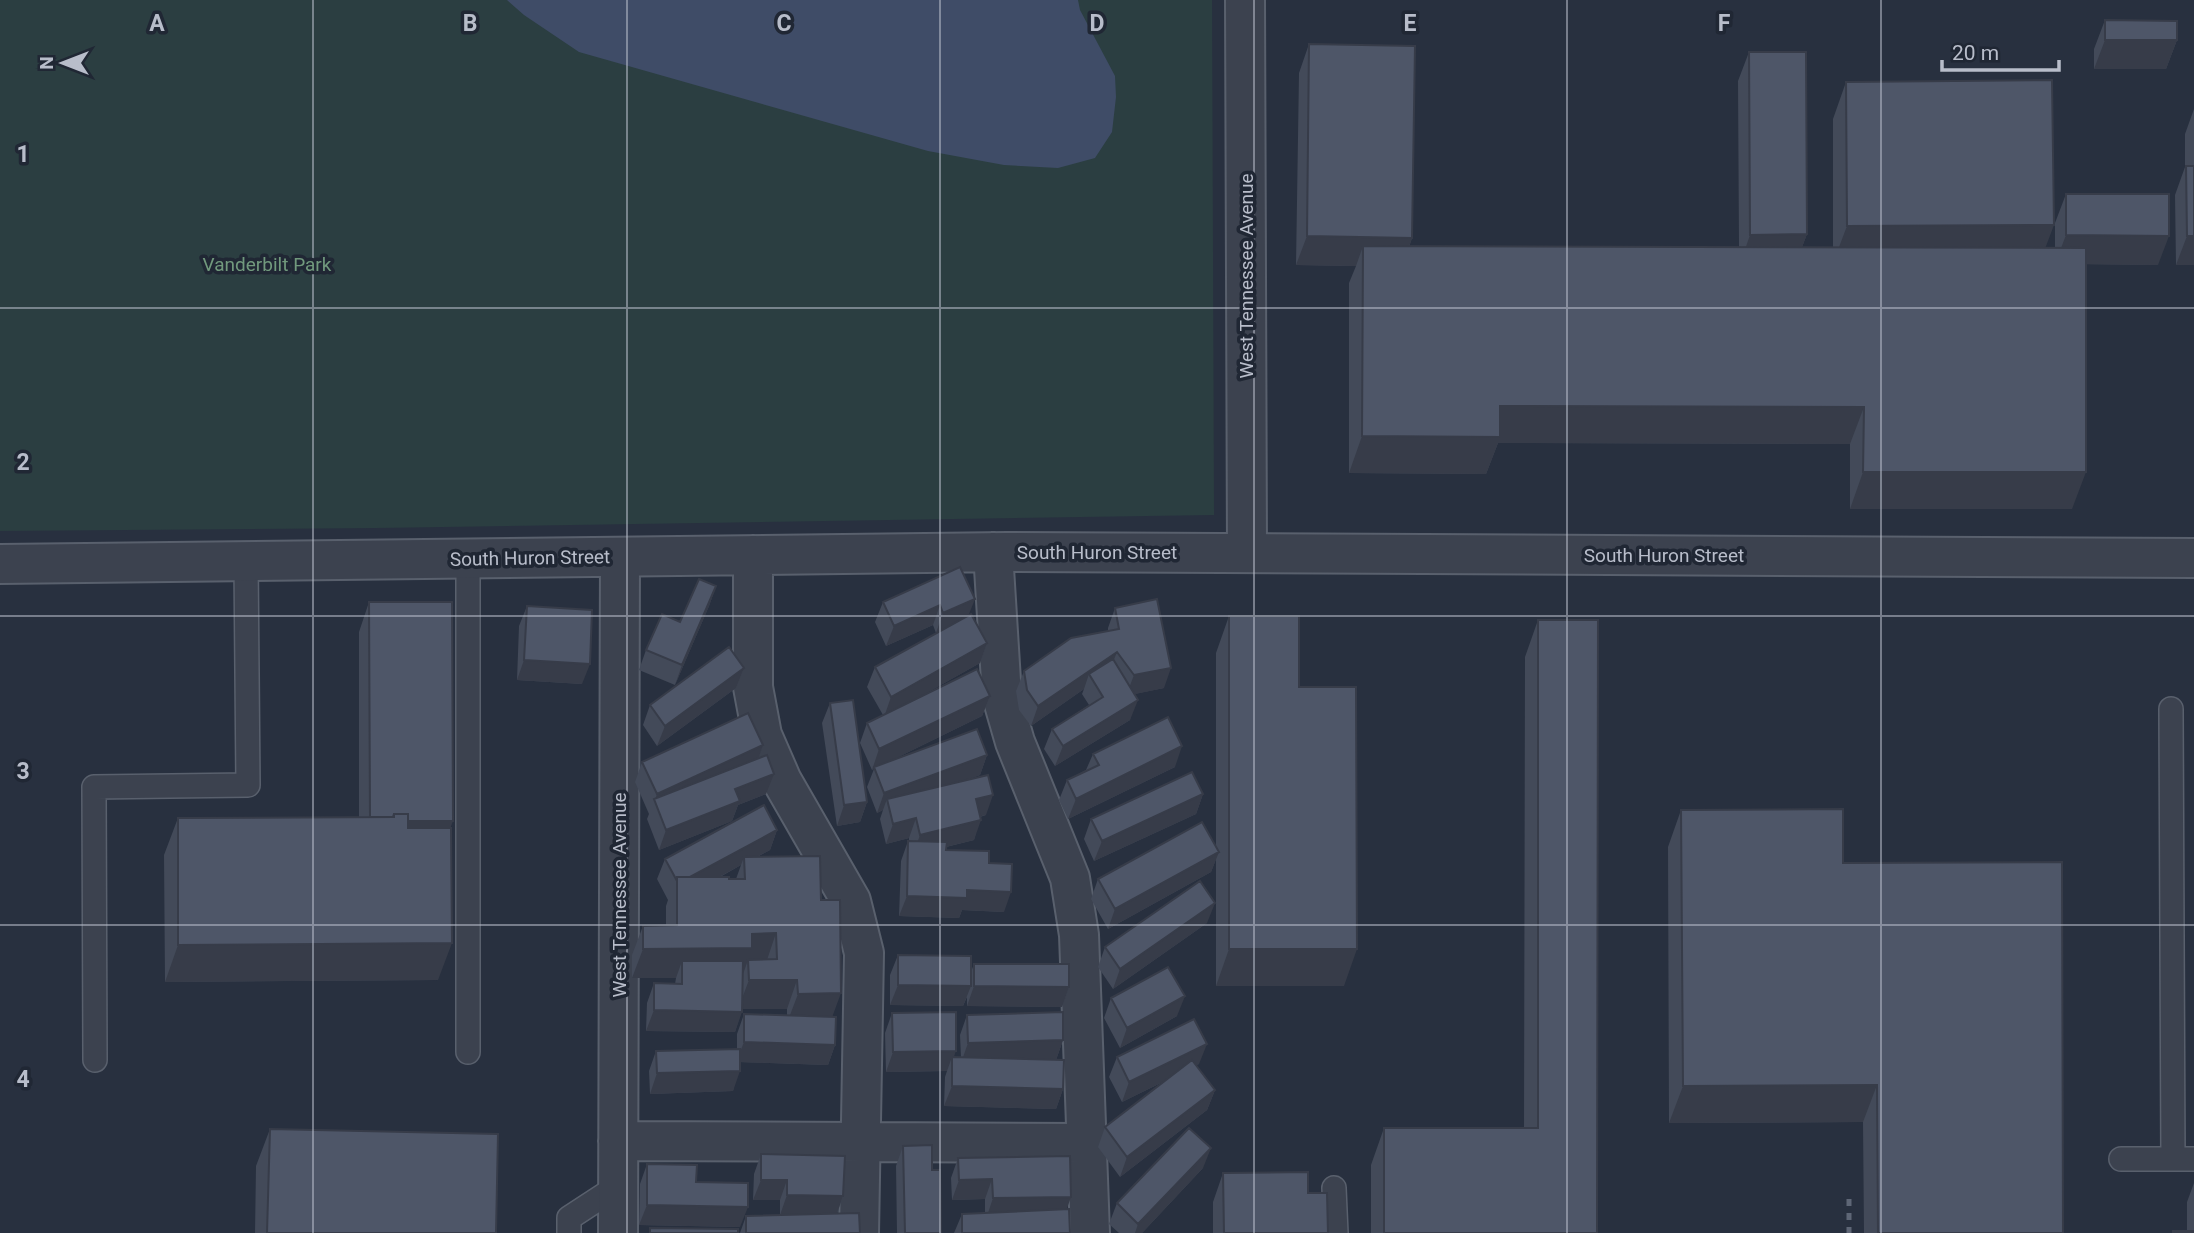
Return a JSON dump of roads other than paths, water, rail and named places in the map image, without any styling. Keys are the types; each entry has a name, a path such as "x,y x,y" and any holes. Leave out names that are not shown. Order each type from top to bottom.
{"street":[{"name":"West Tennessee Avenue","path":"1245,0 1247,552"},
{"name":"South Huron Street","path":"0,564 993,552 2194,558"},
{"path":"993,552 1002,697 1015,742 1070,878 1076,913 1090,1233"},
{"path":"753,555 753,687 762,735 782,781 851,901 864,954 859,1233"},
{"name":"West Tennessee Avenue","path":"618,1233 620,557"},
{"path":"618,1141 1087,1143"}],"lane":[{"path":"468,558 468,1052"},
{"path":"94,1060 94,787 248,785 246,561"},
{"path":"2121,1159 2183,1158 2171,709"},
{"path":"569,1233 569,1217 618,1186"},
{"path":"1334,1188 1336,1233"}],"water":[{"path":"507,0 1078,0 1080,10 1115,76 1116,97 1112,132 1095,158 1058,168 1004,165 928,151 579,52 524,15"}],"railway":[{"path":"1849,1199 1849,1233"}],"park label":[{"name":"Vanderbilt Park","path":"267,264"}]}
